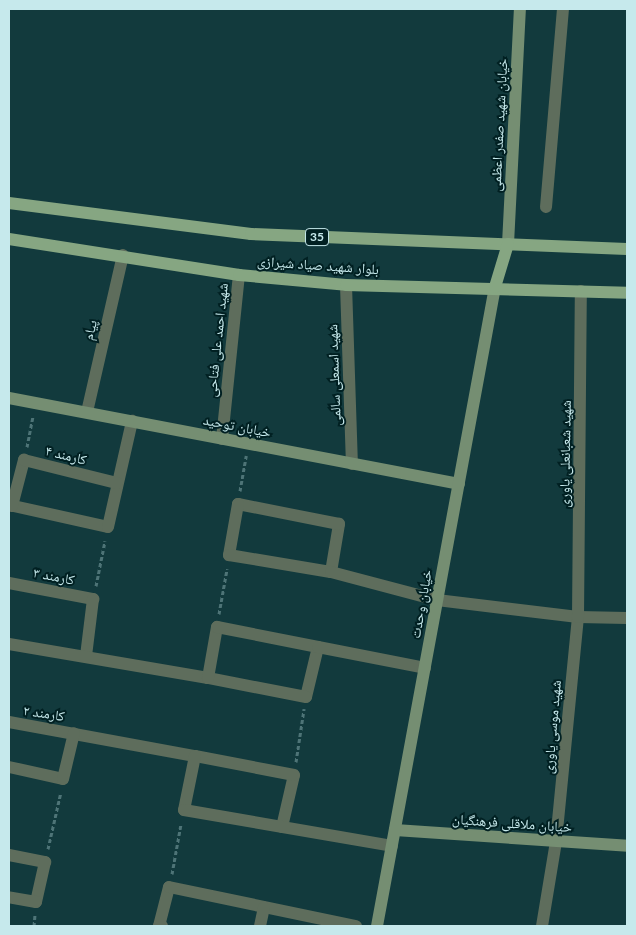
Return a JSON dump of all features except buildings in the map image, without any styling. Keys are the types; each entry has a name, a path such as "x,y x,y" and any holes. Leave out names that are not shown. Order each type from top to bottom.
{"main road":[{"name":"بلوار شهید صیاد شیرازی","path":"9,203 251,234 627,248"},
{"name":"بلوار شهید صیاد شیرازی","path":"9,239 123,255 239,275 346,285 495,287 627,293"},
{"path":"495,287 508,244"}],"street":[{"name":"خیابان شهید صفدر اعظمی","path":"508,244 520,9"},
{"path":"546,207 563,9"},
{"path":"9,239 9,244"},
{"name":"پیام","path":"86,412 123,255"},
{"name":"شهید احمد علی فتاحی","path":"222,438 239,275"},
{"name":"شهید اسمعلی سالمی","path":"346,285 352,464"},
{"name":"خیابان وحدت","path":"377,926 495,287"},
{"name":"شهید شعبانعلی یاوری","path":"578,617 581,291"},
{"name":"خیابان توحید","path":"9,398 459,484"},
{"path":"108,527 132,421"},
{"name":"کارمند ۴","path":"108,527 10,505 24,460 117,483"},
{"path":"331,572 339,524 238,504 229,555 331,572 437,600 578,617 627,618"},
{"name":"کارمند ۳","path":"9,583 93,599"},
{"path":"86,656 93,599"},
{"name":"شهید موسی یاوری","path":"542,926 556,841 578,617"},
{"path":"208,678 216,627 425,668"},
{"path":"9,644 86,656 306,697 318,647"},
{"name":"کارمند ۲","path":"9,722 294,775"},
{"path":"9,767 63,779 74,733"},
{"path":"195,756 184,810 392,846"},
{"path":"282,827 294,775"},
{"name":"خیابان ملاقلی فرهنگیان","path":"395,830 627,846"},
{"path":"9,855 45,862 36,902 9,897"},
{"path":"162,926 159,926 169,887 356,926"},
{"path":"260,926 264,906"}],"path":[{"path":"24,460 35,403"},
{"path":"238,504 248,444"},
{"path":"93,599 108,527"},
{"path":"216,627 229,555"},
{"path":"294,775 306,697"},
{"path":"45,862 65,774"},
{"path":"169,887 184,810"}]}
